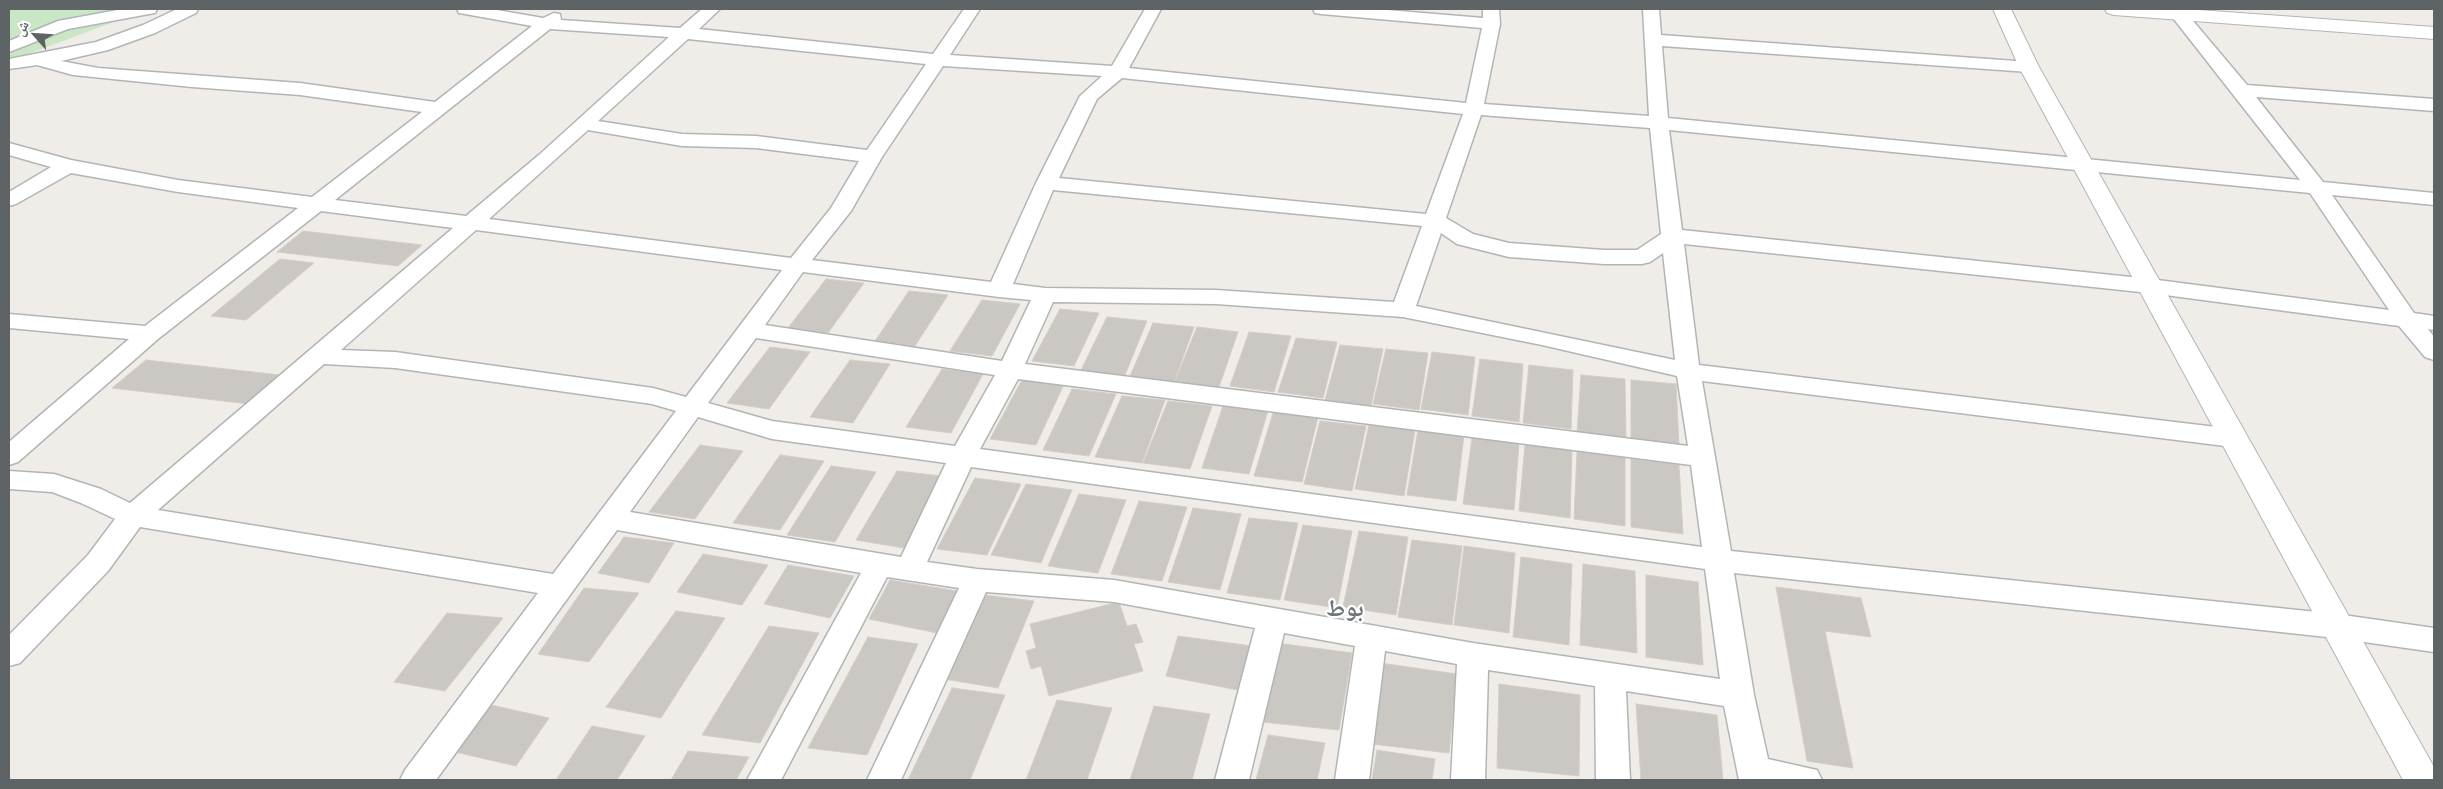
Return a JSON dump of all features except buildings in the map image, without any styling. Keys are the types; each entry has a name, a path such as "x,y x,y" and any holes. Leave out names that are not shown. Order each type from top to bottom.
{"street":[{"path":"40,34 71,9"},
{"path":"9,47 40,34 94,18 149,9"},
{"path":"9,64 42,60 102,46 149,29 190,9"},
{"path":"465,9 547,24 685,33 940,60 1118,72 1474,109 1659,123 2434,199"},
{"path":"9,456 150,334 566,9"},
{"path":"9,654 98,563 133,516 471,223 712,9"},
{"path":"417,780 751,330 797,265 840,211 872,157 940,60 972,9"},
{"path":"999,290 1046,183 1090,96 1118,72 1153,9"},
{"path":"1321,9 1491,16 1474,109 1403,310"},
{"path":"1651,9 1655,40 1659,123 1688,371 1704,457 1717,560 1738,695 1755,776 1805,780"},
{"path":"2002,9 2029,67 2422,780"},
{"path":"2114,9 2175,11 2434,33"},
{"path":"2175,11 2241,90 2316,187 2408,321 2434,352"},
{"path":"1655,40 2029,67"},
{"path":"42,60 74,70 90,72 192,82 300,88 437,108"},
{"path":"2241,90 2434,105"},
{"path":"584,124 682,140 756,142 872,157"},
{"path":"9,149 68,166 178,186 315,205 999,290 1045,295 1216,297 1403,310 1542,338 1688,371 2233,438"},
{"path":"9,200 68,166"},
{"path":"1046,183 1436,221 1464,239 1509,250 1642,257 1673,236 2150,286 2434,323"},
{"path":"909,570 962,458 1010,370 1045,295"},
{"path":"9,321 150,334"},
{"path":"751,330 1010,370 1704,457"},
{"path":"317,356 394,360 653,396 694,406 772,430 962,458 1293,501 1717,560 2336,626 2434,640"},
{"path":"9,480 54,483 91,496 133,516 560,586"},
{"path":"609,519 879,566 977,580 1114,590 1473,655 1738,695"},
{"path":"764,780 879,566"},
{"path":"884,780 977,580"},
{"path":"1232,780 1272,618"},
{"path":"1352,780 1372,636"},
{"path":"1468,780 1473,655"},
{"path":"1610,677 1613,780"}],"green space":[{"path":"9,9 149,9 9,61"}],"district":[{"name":"بوط","path":"1345,608"}]}
